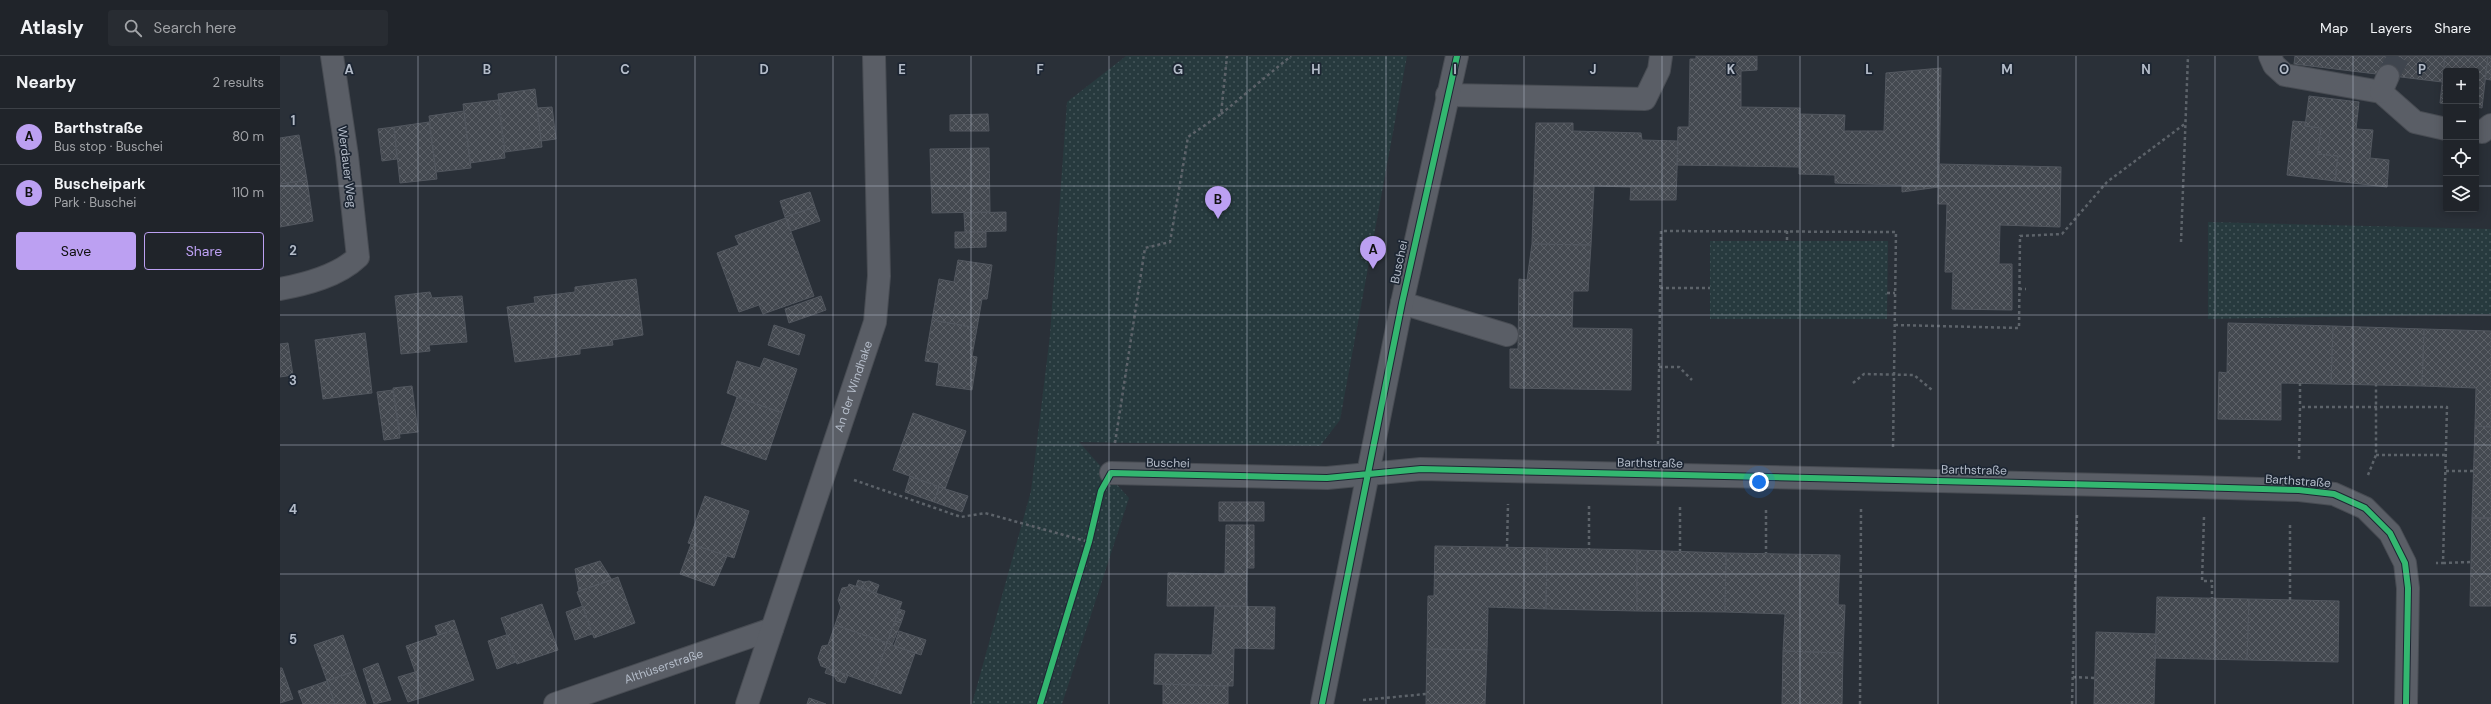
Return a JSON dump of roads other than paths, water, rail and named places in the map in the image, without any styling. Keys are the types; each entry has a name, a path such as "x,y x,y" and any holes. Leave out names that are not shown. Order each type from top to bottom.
{"street":[{"name":"Werdauer Weg","path":"280,289 322,278 342,270 358,257 347,156 332,56"},
{"name":"An der Windhake","path":"746,704 875,322 879,276 874,56"},
{"name":"Buschei","path":"1322,704 1402,303 1447,95 1457,56"},
{"path":"1447,95 1645,99 1659,70 1661,56"},
{"path":"2270,56 2274,65 2285,75 2385,84 2415,122 2443,128"},
{"path":"2479,132 2482,132 2491,125"},
{"path":"1402,303 1507,335"},
{"name":"Barthstraße","path":"1368,474 1422,469 2205,487 2299,490 2334,494 2365,508 2390,533 2405,563 2408,588 2406,704"},
{"name":"Buschei","path":"1111,473 1327,478 1368,474"},
{"name":"Althüserstraße","path":"555,704 772,629"}],"tunnel":[{"path":"2388,76 2399,56"}],"place":[{"name":"Buscheipark","path":"1218,219"},
{"name":"Barthstraße","path":"1373,269"}]}
